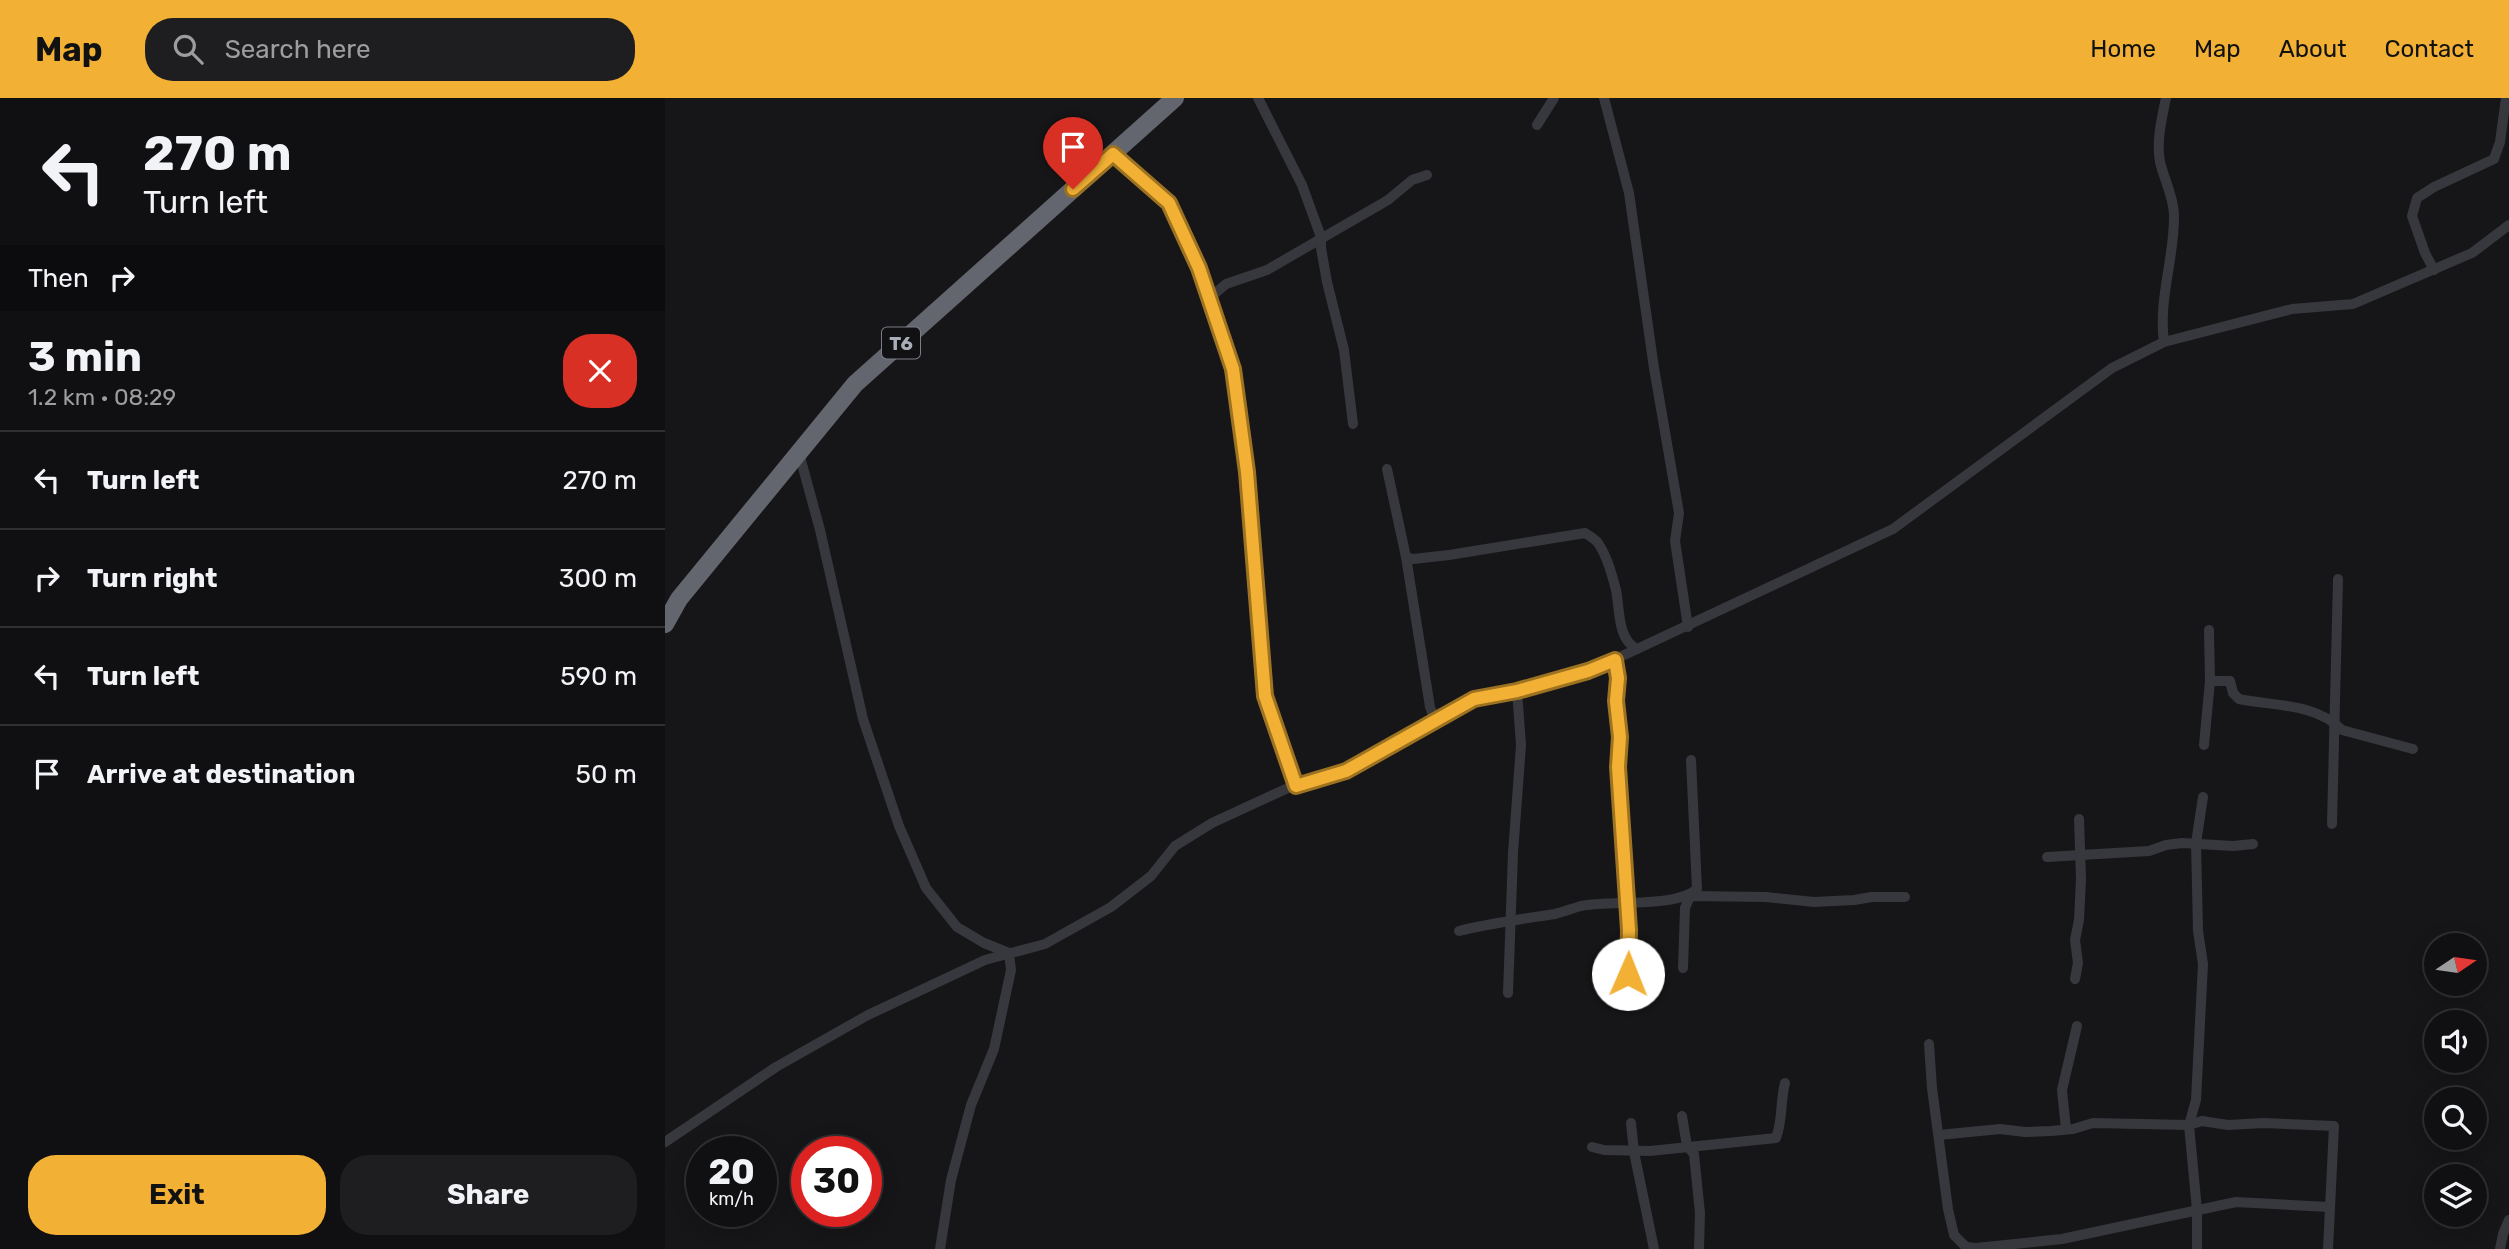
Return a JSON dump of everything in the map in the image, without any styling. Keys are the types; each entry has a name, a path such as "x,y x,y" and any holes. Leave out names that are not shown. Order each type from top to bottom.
{"highway":[{"name":"T6","path":"665,624 680,598 855,384 1175,98"}],"street":[{"path":"1258,98 1301,185 1321,237 1327,282 1344,349 1353,424"},
{"path":"1537,125 1554,98"},
{"path":"1604,98 1629,193 1654,368 1679,513 1675,541 1688,627"},
{"path":"2164,342 2161,320 2173,238 2174,211 2158,148 2166,98"},
{"path":"2434,270 2425,253 2413,216 2417,198 2434,187 2494,159 2500,142 2506,98"},
{"path":"1113,154 1169,203 1199,268 1233,369 1247,472 1265,696 1296,786"},
{"path":"1212,296 1226,284 1267,270 1388,200 1412,180 1427,175"},
{"path":"665,1142 776,1067 856,1022 985,960 1045,944 1111,906 1151,876 1175,846 1212,823 1296,786 1346,771 1474,699 1517,691 1588,671 1893,530 2112,368 2164,342 2292,309 2353,304 2472,253 2509,225"},
{"path":"799,453 820,530 863,719 898,826 926,888 957,927 984,943 1009,953"},
{"path":"1387,469 1406,557 1430,707 1435,720"},
{"path":"1406,557 1449,555 1585,533 1597,542 1607,561 1625,636 1629,645 1637,649"},
{"path":"2332,824 2338,579"},
{"path":"2204,745 2210,681 2209,630"},
{"path":"1615,660 1620,737 1618,767 1628,903 1628,974"},
{"path":"2210,681 2230,681 2239,699 2315,712 2334,721 2342,730 2413,749"},
{"path":"1508,993 1513,853 1521,745 1517,691"},
{"path":"1683,968 1685,908 1690,895 1697,889 1691,760"},
{"path":"2197,1249 2197,1210 2189,1125 2196,1100 2203,964 2197,920 2196,843 2203,797"},
{"path":"2075,979 2078,963 2075,940 2080,897 2079,819"},
{"path":"2047,857 2149,851 2166,845 2196,843 2233,846 2253,844"},
{"path":"1459,931 1583,906 1675,900 1690,895 1766,897 1814,902 1905,897"},
{"path":"940,1249 951,1180 971,1105 994,1049 1011,970 1009,953"},
{"path":"2066,1129 2062,1090 2077,1026"},
{"path":"1929,1044 1931,1088 1942,1171 1954,1235 1964,1248 2062,1239 2237,1202 2328,1207"},
{"path":"1592,1147 1634,1152 1776,1138 1782,1123 1780,1110 1785,1083"},
{"path":"1682,1116 1687,1146 1695,1154 1700,1213 1699,1249"},
{"path":"1939,1135 2000,1129 2025,1132 2066,1129 2093,1123 2189,1125 2202,1121 2228,1125 2263,1123 2333,1126 2328,1249"},
{"path":"1631,1123 1634,1152 1654,1249"},
{"path":"2500,1249 2509,1220"}],"route":[{"path":"1073,189 1113,154 1169,203 1199,268 1233,369 1247,472 1265,696 1296,786 1346,771 1474,699 1517,691 1588,671 1615,660 1620,737 1618,767 1628,903 1628,974"}]}
